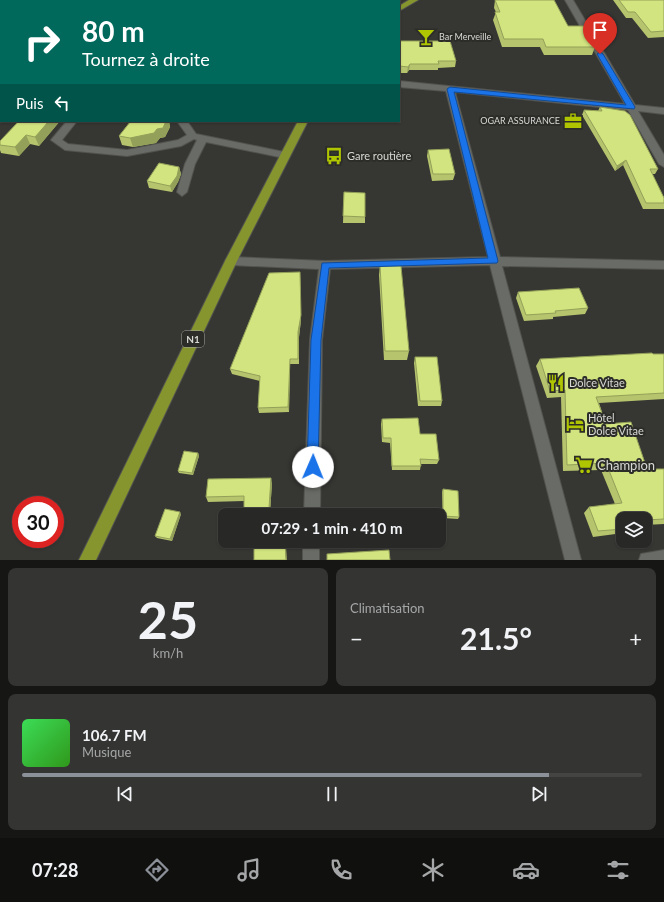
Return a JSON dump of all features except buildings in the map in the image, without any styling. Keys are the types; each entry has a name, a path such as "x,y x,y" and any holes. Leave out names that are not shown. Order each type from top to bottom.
{"highway":[{"path":"400,8 414,0"},
{"name":"N1","path":"87,560 231,261 284,155 302,122"}],"street":[{"path":"569,0 664,164"},
{"path":"400,84 664,111"},
{"path":"450,89 573,560"},
{"path":"71,122 56,140 65,148 127,153 181,143 198,137 284,155"},
{"path":"183,122 198,137"},
{"path":"182,192 198,137"},
{"path":"231,261 325,265 494,261 664,265"},
{"path":"312,508 316,340 325,265"},
{"path":"311,548 311,560"},
{"path":"647,560 664,558"}],"place":[{"name":"Bar Merveille","path":"426,37"},
{"name":"OGAR ASSURANCE","path":"573,121"},
{"name":"Gare routière","path":"334,156"},
{"name":"Dolce Vitae","path":"556,383"},
{"name":"Hôtel Dolce Vitae","path":"575,424"},
{"name":"Champion","path":"584,465"}],"route":[{"path":"313,467 316,340 325,265 494,261 450,89 632,107 600,54"}]}
